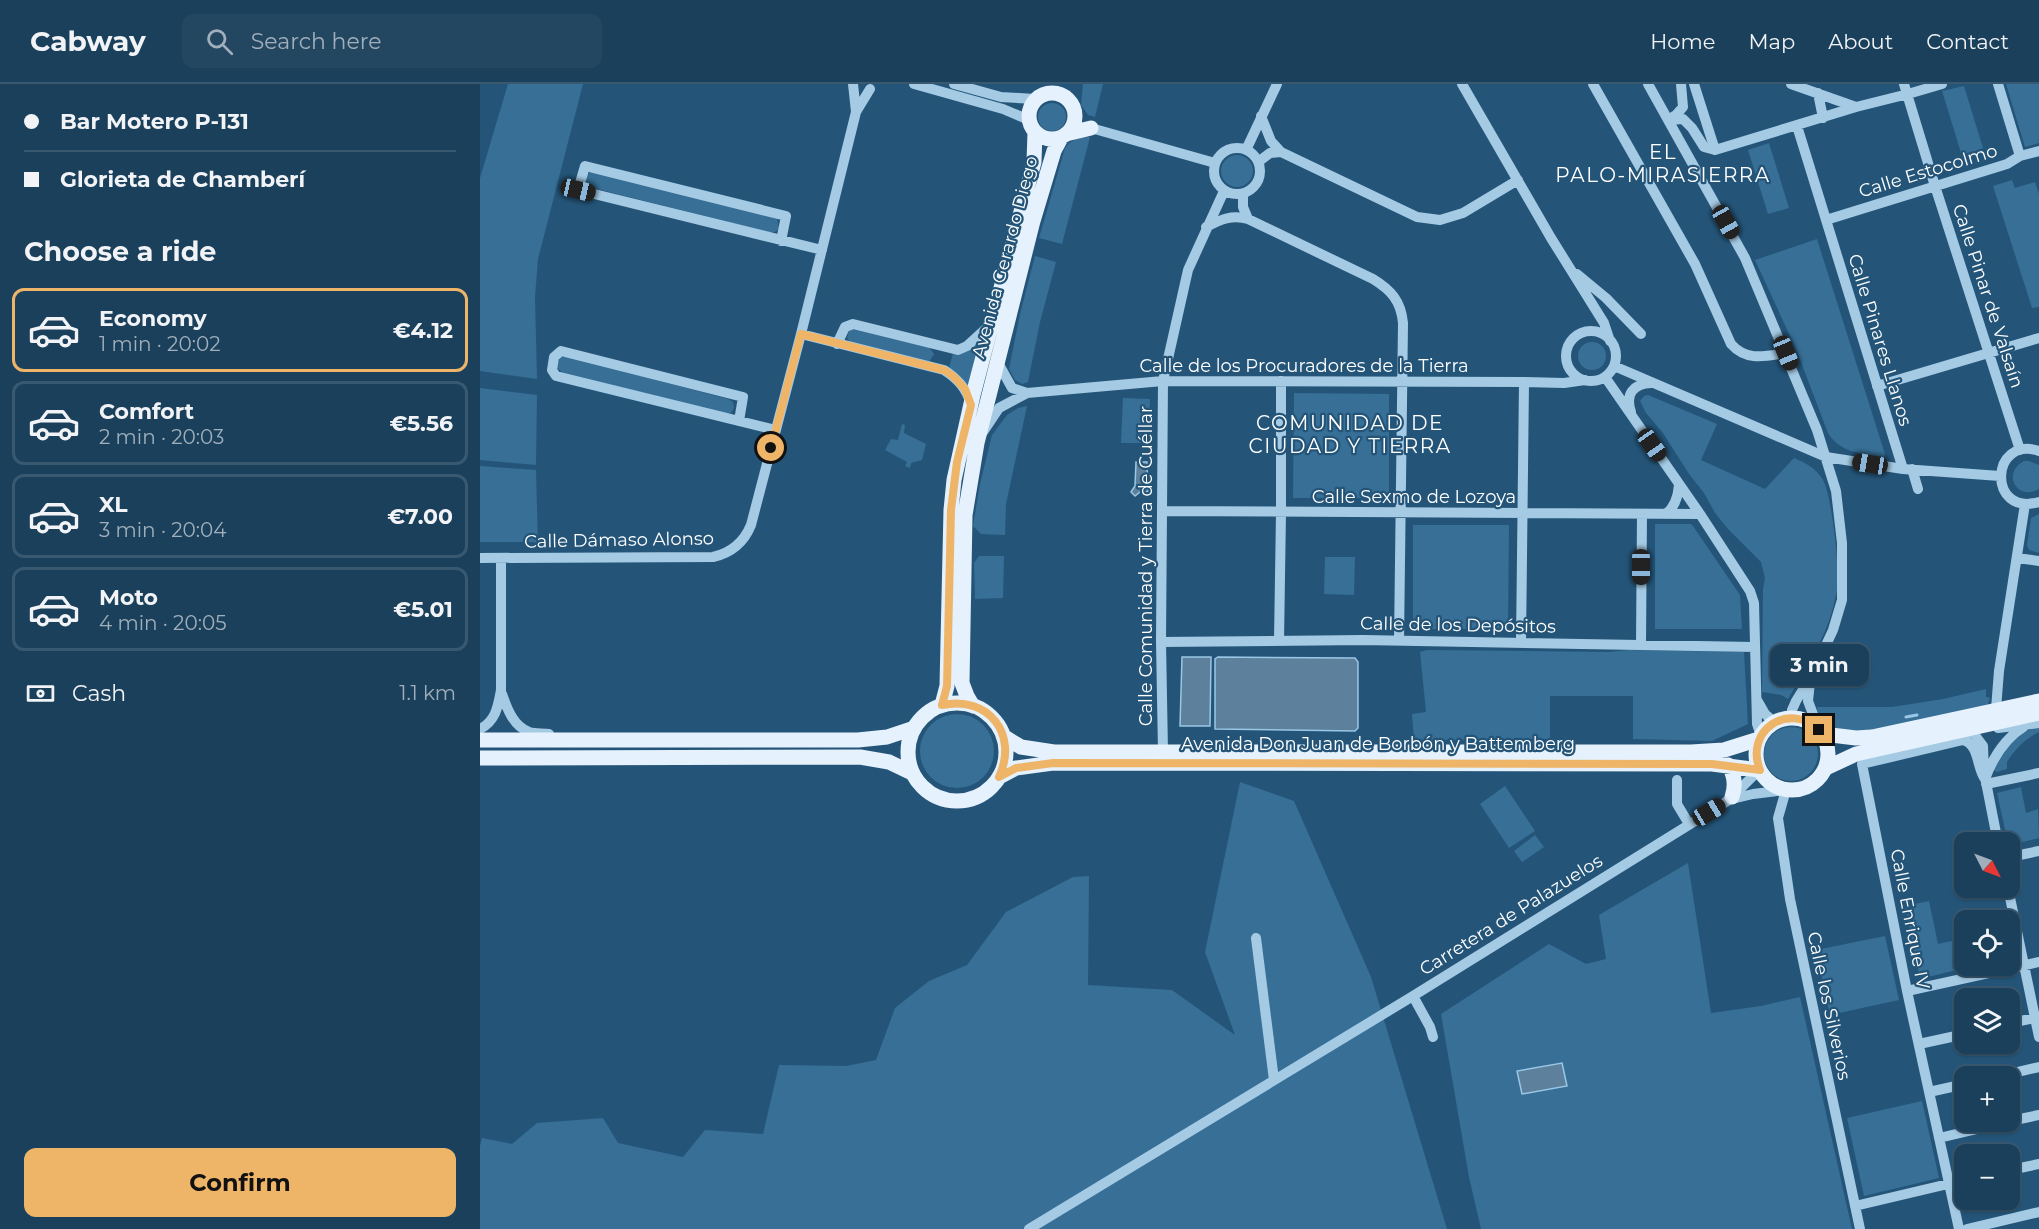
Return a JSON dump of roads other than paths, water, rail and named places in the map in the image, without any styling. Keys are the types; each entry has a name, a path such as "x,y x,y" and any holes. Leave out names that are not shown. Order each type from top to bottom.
{"main road":[{"path":"1064,136 1074,123 1070,84"},
{"path":"1046,92 1061,94 1092,128 1047,139 1032,126 1029,109 1046,92"},
{"name":"Avenida Gerardo Diego","path":"942,705 947,686 952,500 957,462 1034,162 1032,126"},
{"name":"Avenida Gerardo Diego","path":"973,706 964,690 962,661 965,516 977,443 1033,220 1054,151 1064,136"},
{"path":"1821,732 1856,738 1872,737 2039,701"},
{"path":"958,703 973,706 992,717 1003,736 1006,757 999,777 993,785 975,798 954,801 934,796 918,782 912,773 908,750 914,728 926,714 942,705 958,703"},
{"path":"1826,768 1856,754 2039,713"},
{"path":"1792,718 1807,721 1821,732 1829,750 1826,768 1818,780 1810,786 1786,790 1771,783 1760,770 1756,754 1760,737 1774,722 1792,718"},
{"path":"480,740 858,740 887,737 914,728"},
{"name":"Avenida Don Juan de Borbón y Battemberg","path":"1003,736 1021,747 1038,751 1163,752 1691,752 1724,750 1760,737"},
{"path":"480,758 860,757 889,762 912,773"},
{"name":"Avenida Don Juan de Borbón y Battemberg","path":"999,777 1016,768 1053,763 1728,765 1760,770"},
{"path":"1728,765 1734,776 1735,785 1730,798"}],"street":[{"path":"853,84 861,90 873,87"},
{"name":"Calle Dámaso Alonso","path":"480,558 705,557 726,553 745,537 751,525 776,430 856,112 853,84"},
{"path":"914,84 1003,109 1032,126"},
{"path":"954,84 1001,97 1046,92"},
{"path":"1246,150 1277,84"},
{"path":"1462,84 1604,323 1616,355 1614,366 1605,377 1598,380 1585,380 1573,374 1568,366 1567,348 1578,335 1586,332 1599,333 1610,340"},
{"path":"1648,84 1745,258 1817,430 1840,515 1843,591 1833,630 1812,675 1792,710 1792,718"},
{"path":"1668,120 1683,107 1681,84"},
{"path":"1694,84 1715,150"},
{"path":"1791,84 1813,89 1856,107"},
{"path":"1668,120 1683,119 1692,128 1704,147 1715,150 1823,118 1906,89 1942,84"},
{"path":"1998,84 2020,156"},
{"path":"1598,86 1695,264 1731,344 1741,353 1755,357 1786,353"},
{"name":"Calle Dámaso Alonso","path":"856,112 873,87"},
{"path":"1813,89 1823,118"},
{"name":"Calle Pinar de Valsaín","path":"1906,89 2020,450"},
{"path":"1261,117 1271,141 1281,152 1417,218 1447,219 1463,213 1518,180"},
{"name":"Calle Pinares Llanos","path":"1797,126 1877,386 1908,469 1918,489"},
{"path":"1092,128 1215,163"},
{"path":"1234,148 1246,150 1258,162 1260,168 1258,181 1243,194 1230,194 1219,186 1214,175 1215,163 1223,153 1234,148"},
{"name":"Calle Estocolmo","path":"1826,220 2007,164 2020,156 2039,151"},
{"path":"1258,162 1270,153 1281,152"},
{"path":"781,241 786,216 585,166 578,190 781,241 822,250"},
{"name":"Calle Comunidad y Tierra de Cuéllar","path":"1163,752 1161,642 1163,381 1188,270 1224,190"},
{"path":"1243,194 1243,207 1248,219"},
{"path":"1206,228 1229,217 1240,216 1248,219 1373,279 1392,293 1398,301 1402,315 1403,381 1399,641"},
{"path":"1572,270 1606,297 1641,334"},
{"path":"1586,332 1593,307"},
{"path":"837,344 845,327 853,324 950,349 963,348 991,325"},
{"path":"801,334 944,370 968,393 971,405"},
{"path":"1877,386 2039,338"},
{"path":"931,366 940,356 935,345"},
{"path":"739,421 743,397 561,351 554,357 552,370 556,376 752,425 776,430"},
{"path":"997,361 1003,376 1012,388 1027,393"},
{"path":"1546,382 1568,366"},
{"path":"1614,366 1826,457 1908,469 2000,476"},
{"path":"1605,377 1700,514 1753,597 1757,724 1760,737"},
{"name":"Calle de los Procuradores de la Tierra","path":"1027,393 1163,381 1574,383 1585,380"},
{"path":"1279,641 1281,381"},
{"path":"1521,643 1524,382"},
{"path":"1632,415 1628,405 1629,393 1638,385 1654,382"},
{"path":"977,443 999,408 1027,393"},
{"path":"1802,447 1814,438 1817,430"},
{"path":"2039,452 2020,450 2008,457 2000,476 2005,493 2014,500 2025,504 2039,502"},
{"path":"1666,514 1676,500 1679,485"},
{"path":"1996,710 1999,671 2025,504"},
{"name":"Calle Sexmo de Lozoya","path":"1162,511 1700,514"},
{"path":"1641,644 1642,514"},
{"path":"480,729 492,721 497,711 501,690 501,558"},
{"path":"2017,558 2039,561"},
{"path":"1999,600 2010,601"},
{"name":"Calle de los Depósitos","path":"1161,642 1399,641 1754,647"},
{"path":"1812,675 1807,695 1809,706 1821,732"},
{"path":"501,690 507,711 529,732 615,741"},
{"path":"1756,697 1765,714 1774,722"},
{"path":"1959,730 2039,723"},
{"path":"1986,782 1999,750 2013,735 2027,725"},
{"path":"1959,730 1974,734 1981,741 1984,750 1983,767 1996,832"},
{"name":"Calle Enrique IV","path":"1959,1229 1907,991 1862,764 1963,740 1974,747 1986,782"},
{"name":"Carretera de Palazuelos","path":"1029,1229 1388,1011 1414,998 1730,798 1760,770"},
{"path":"1986,782 2039,773"},
{"path":"1677,780 1677,804 1689,824"},
{"path":"1730,798 1786,790"},
{"name":"Calle los Silverios","path":"1786,790 1778,823 1790,899 1860,1229"},
{"path":"2020,855 2039,851"},
{"path":"2010,898 2023,965 2037,1017 2039,1037"},
{"path":"1256,938 1274,1080"},
{"path":"1907,991 2039,962"},
{"path":"1414,998 1430,1026 1433,1037"},
{"path":"2020,1021 2037,1017"},
{"path":"1919,1044 1954,1036"},
{"path":"2020,1071 2039,1067"},
{"path":"1929,1092 1954,1086"},
{"path":"2020,1119 2039,1115"},
{"path":"1939,1138 1965,1132"},
{"path":"2020,1168 2039,1164"},
{"path":"1855,1206 1954,1183"},
{"path":"1967,1229 2039,1212"}],"waterway":[{"path":"1906,717 1917,715"}],"district":[{"name":"EL PALO-MIRASIERRA","path":"1663,164"},
{"name":"COMUNIDAD DE CIUDAD Y TIERRA","path":"1350,434"}]}
